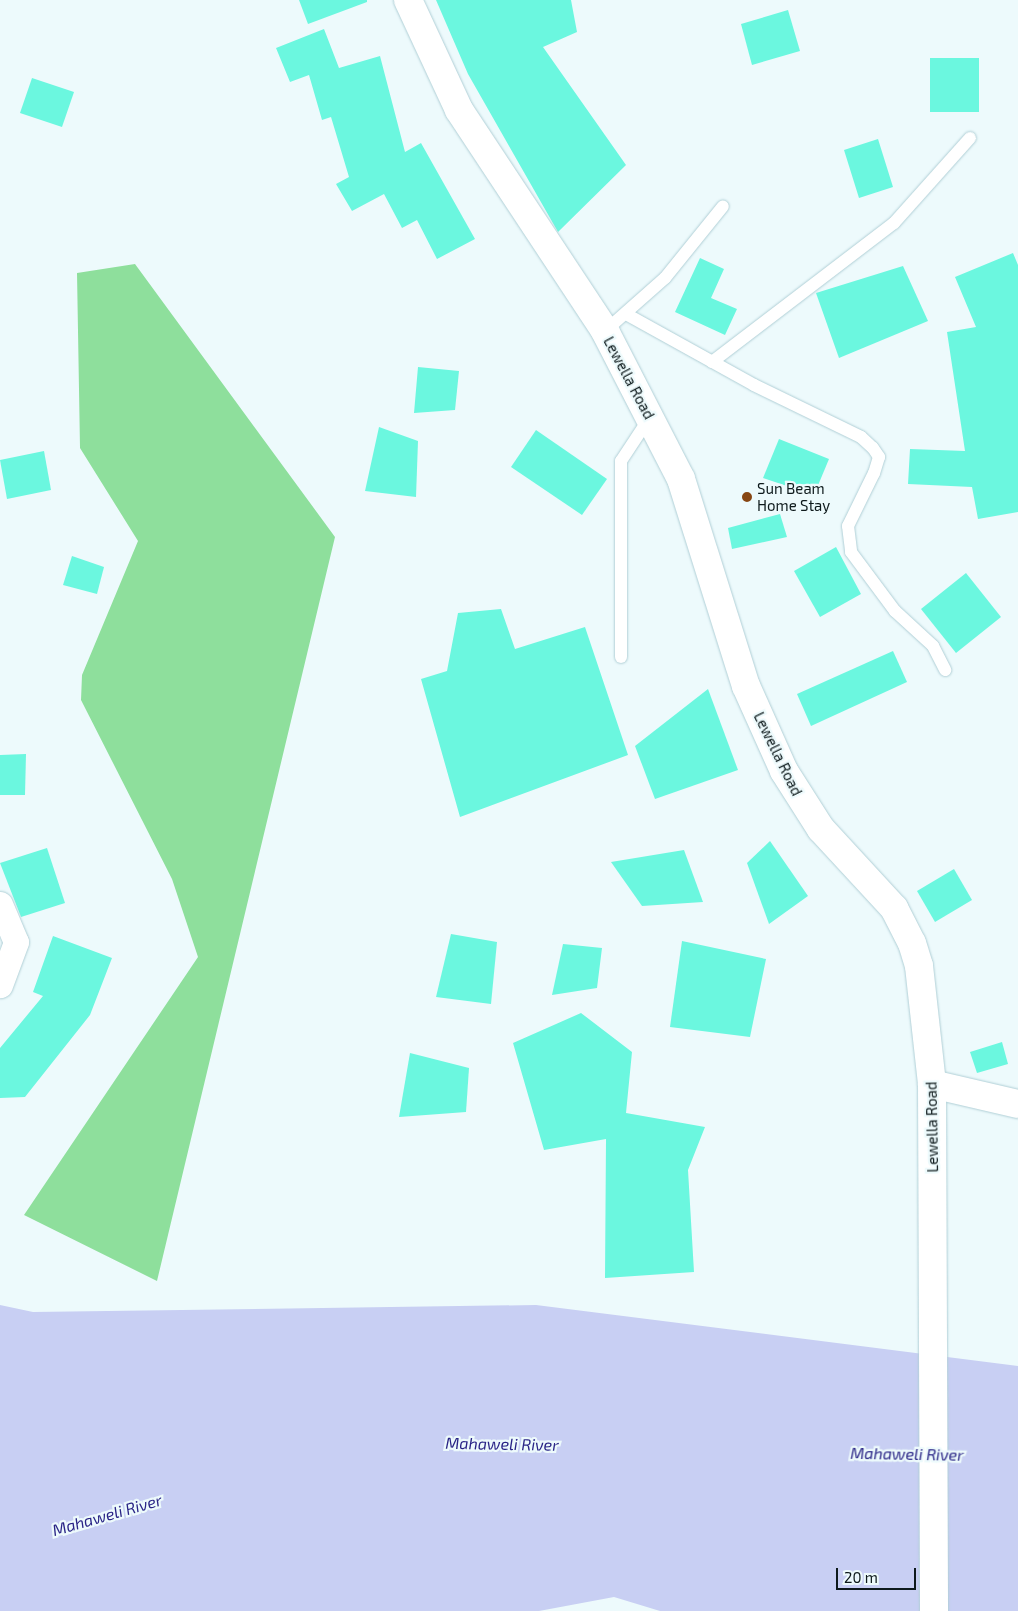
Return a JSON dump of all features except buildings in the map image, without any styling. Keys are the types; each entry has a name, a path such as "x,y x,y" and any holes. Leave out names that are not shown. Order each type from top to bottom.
{"main road":[{"name":"Lewella Road","path":"408,0 459,110 604,331 681,479 746,686 784,771 822,829 906,924 919,966 932,1084 934,1611"},
{"path":"932,1084 1018,1104"}],"street":[{"path":"0,904 16,942 0,985"}],"lane":[{"path":"712,362 831,275 894,223 970,138"},
{"path":"604,331 626,314 665,278 723,206"},
{"path":"626,314 712,362 861,437 873,448 878,458 874,473 848,526 851,552 895,611 933,646 945,670"},
{"path":"621,657 621,461 650,417"}],"green space":[{"path":"135,264 335,537 157,1281 24,1215 198,957 172,879 81,700 82,675 138,541 80,448 77,273"}],"water":[{"name":"Mahaweli River","path":"0,1305 33,1312 536,1305 1018,1366 1018,1611 660,1611 614,1597 539,1611 0,1611"}],"place":[{"name":"Sun Beam Home Stay","path":"747,497"}]}
